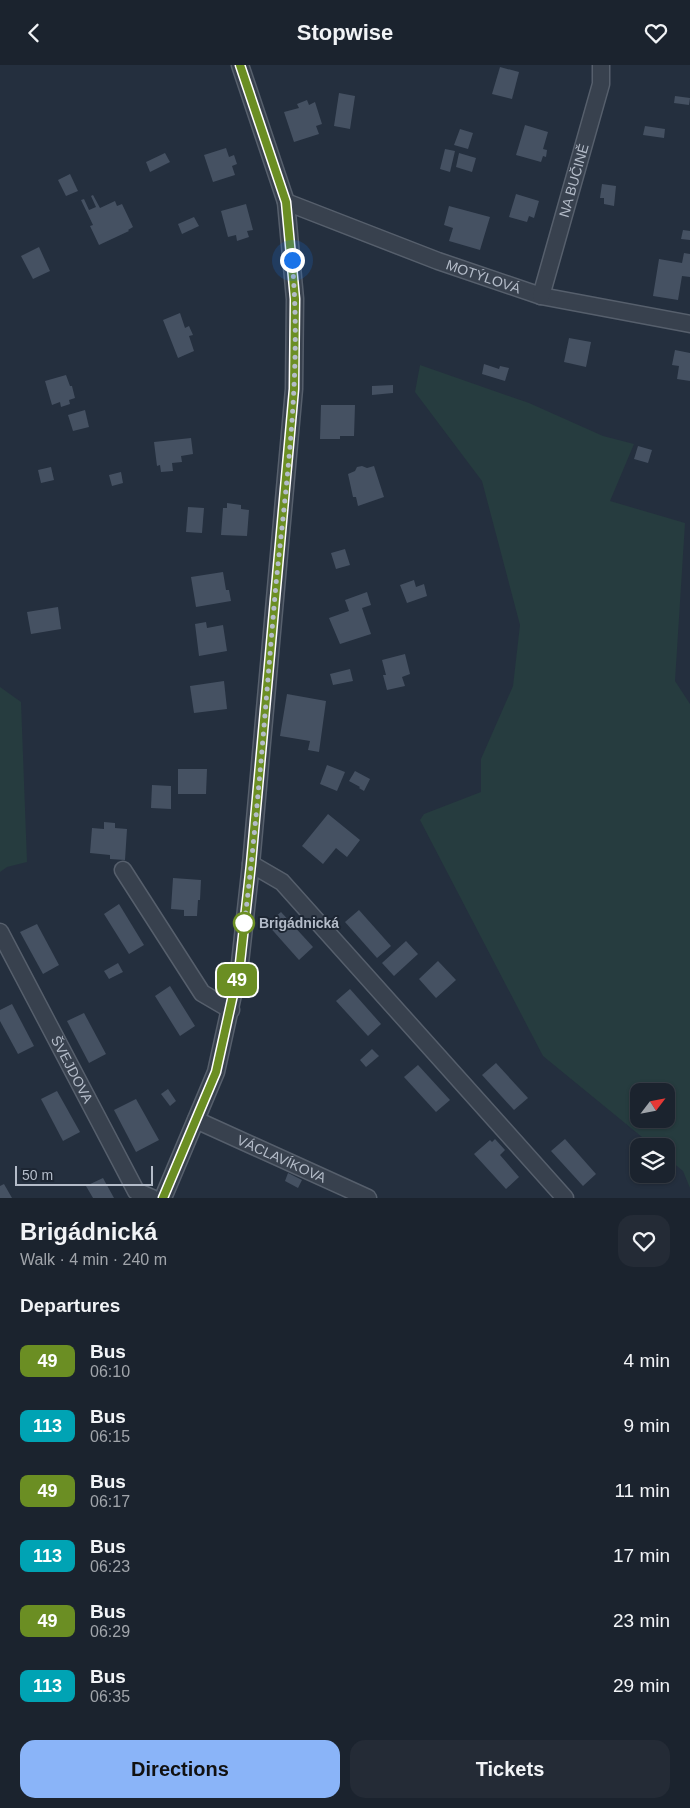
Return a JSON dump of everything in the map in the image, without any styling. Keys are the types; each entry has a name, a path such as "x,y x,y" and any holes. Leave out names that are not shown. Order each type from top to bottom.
{"street":[{"path":"162,1198 216,1072 240,963 251,864 294,389 295,299 286,202 240,65"},
{"name":"NA BUČINĚ","path":"540,296 601,84 601,65"},
{"name":"MOTÝLOVÁ","path":"286,202 438,261 540,296 690,324"},
{"path":"251,864 282,882 564,1197"},
{"path":"123,870 202,993 231,1010"},
{"name":"ŠVEJDOVA","path":"0,932 136,1191 152,1198"},
{"name":"VÁCLAVÍKOVA","path":"196,1120 368,1198"}],"green space":[{"path":"420,365 529,403 603,436 634,444 610,501 685,523 675,681 690,704 690,1188 683,1171 675,1164 675,1138 643,1138 631,1128 675,1128 675,1083 630,1083 630,1127 543,1056 420,820 424,814 481,792 481,759 513,686 520,625 482,481 415,392"},
{"path":"0,687 21,702 27,862 7,867 0,872"}],"building":[{"path":"500,67 519,72 512,99 492,94"},
{"path":"339,93 355,96 350,129 334,126"},
{"path":"675,96 690,98 689,105 674,103"},
{"path":"307,100 309,105 315,102 322,124 316,126 319,134 294,142 284,112 299,108 297,104"},
{"path":"525,125 548,132 543,149 547,150 546,157 543,156 541,162 516,155"},
{"path":"645,126 665,129 664,138 643,135"},
{"path":"460,129 473,133 468,149 454,145"},
{"path":"226,148 229,157 234,155 237,164 232,166 235,175 213,182 204,155"},
{"path":"445,149 455,151 450,172 440,169"},
{"path":"165,153 170,162 150,172 146,162"},
{"path":"459,153 476,158 472,172 456,167"},
{"path":"70,174 78,191 66,196 58,180"},
{"path":"602,184 616,186 614,206 604,204 604,198 600,198"},
{"path":"516,194 539,201 534,218 529,216 527,222 509,217"},
{"path":"93,195 100,208 115,201 117,206 122,204 133,227 129,231 99,245 90,226 93,225 81,200 84,199 89,210 96,207 91,196"},
{"path":"246,204 253,230 247,231 249,237 237,241 236,235 228,237 221,211"},
{"path":"449,206 490,217 480,250 449,241 453,228 444,225"},
{"path":"194,217 199,226 182,234 178,224"},
{"path":"683,230 690,231 690,240 681,239"},
{"path":"39,247 50,271 33,279 21,256"},
{"path":"684,253 690,254 690,277 682,276 678,300 653,296 659,259 682,263"},
{"path":"180,313 185,328 189,326 193,335 189,336 194,351 178,358 163,320"},
{"path":"569,338 591,342 586,367 564,362"},
{"path":"675,350 690,353 690,381 677,379 679,366 672,365"},
{"path":"484,364 499,369 500,366 509,368 505,381 482,374"},
{"path":"66,375 70,386 72,386 75,398 69,400 70,404 61,407 60,402 52,405 45,381"},
{"path":"393,385 393,393 372,395 372,386"},
{"path":"321,405 355,405 354,436 340,436 340,439 320,439"},
{"path":"85,410 89,427 73,431 68,415"},
{"path":"191,438 193,454 181,456 182,462 172,463 173,471 161,472 160,465 157,466 154,442"},
{"path":"638,446 652,450 648,463 634,459"},
{"path":"374,466 384,497 358,506 356,497 353,497 348,474 355,471 357,467 367,468"},
{"path":"51,467 54,480 41,483 38,470"},
{"path":"121,472 123,483 112,486 109,475"},
{"path":"227,503 241,505 241,509 249,510 247,536 221,535 223,508 227,508"},
{"path":"188,507 204,508 202,533 186,532"},
{"path":"345,549 350,565 336,569 331,553"},
{"path":"223,572 226,590 229,590 231,601 196,607 191,577"},
{"path":"414,580 416,587 424,584 427,596 407,603 400,585"},
{"path":"367,592 371,605 362,608 371,634 340,644 329,618 349,611 345,600"},
{"path":"58,607 61,629 31,634 27,612"},
{"path":"206,622 207,628 223,625 227,651 199,656 195,624"},
{"path":"405,654 410,674 402,677 405,686 387,690 382,660"},
{"path":"350,669 353,681 333,685 330,674"},
{"path":"224,681 227,709 194,713 190,686"},
{"path":"287,694 326,701 319,752 308,750 310,741 280,736"},
{"path":"327,765 345,772 337,791 320,784"},
{"path":"178,769 207,769 206,794 178,794"},
{"path":"355,771 370,779 364,791 349,781"},
{"path":"152,785 171,786 171,809 151,808"},
{"path":"328,814 360,840 347,857 336,848 323,864 302,846"},
{"path":"104,822 115,823 115,828 127,829 125,860 110,859 110,855 90,853 92,828 104,829"},
{"path":"173,878 201,880 197,916 184,916 184,910 171,909"},
{"path":"119,904 144,945 129,954 104,914"},
{"path":"359,910 391,946 377,958 345,922"},
{"path":"281,912 313,947 299,960 267,924"},
{"path":"37,924 59,965 43,974 20,932"},
{"path":"406,941 418,954 394,976 382,963"},
{"path":"438,961 456,980 436,998 419,979"},
{"path":"118,963 123,972 109,979 104,971"},
{"path":"170,986 195,1026 180,1036 155,996"},
{"path":"350,989 381,1024 368,1036 336,1001"},
{"path":"12,1004 34,1046 18,1054 0,1021 0,1010"},
{"path":"84,1013 106,1054 89,1063 67,1021"},
{"path":"372,1049 379,1056 366,1067 360,1060"},
{"path":"496,1063 528,1098 514,1110 482,1075"},
{"path":"418,1065 450,1100 436,1112 404,1077"},
{"path":"168,1089 176,1101 170,1106 161,1094"},
{"path":"57,1091 80,1132 63,1141 41,1099"},
{"path":"136,1099 159,1140 136,1152 114,1110"},
{"path":"495,1139 505,1150 500,1155 519,1177 506,1189 474,1154 490,1140 492,1142"},
{"path":"565,1139 596,1174 583,1186 551,1151"},
{"path":"288,1173 302,1180 298,1188 285,1181"},
{"path":"103,1178 114,1198 93,1198 86,1186"},
{"path":"4,1184 12,1198 0,1198 0,1186"}],"bus line":[{"name":"49","path":"163,1198 216,1072 240,963 251,864 294,389 295,299 286,202 240,65"}],"place":[{"name":"Brigádnická","path":"244,923"}],"route":[{"path":"244,923 244,927 294,389 295,299 292,260"}]}
